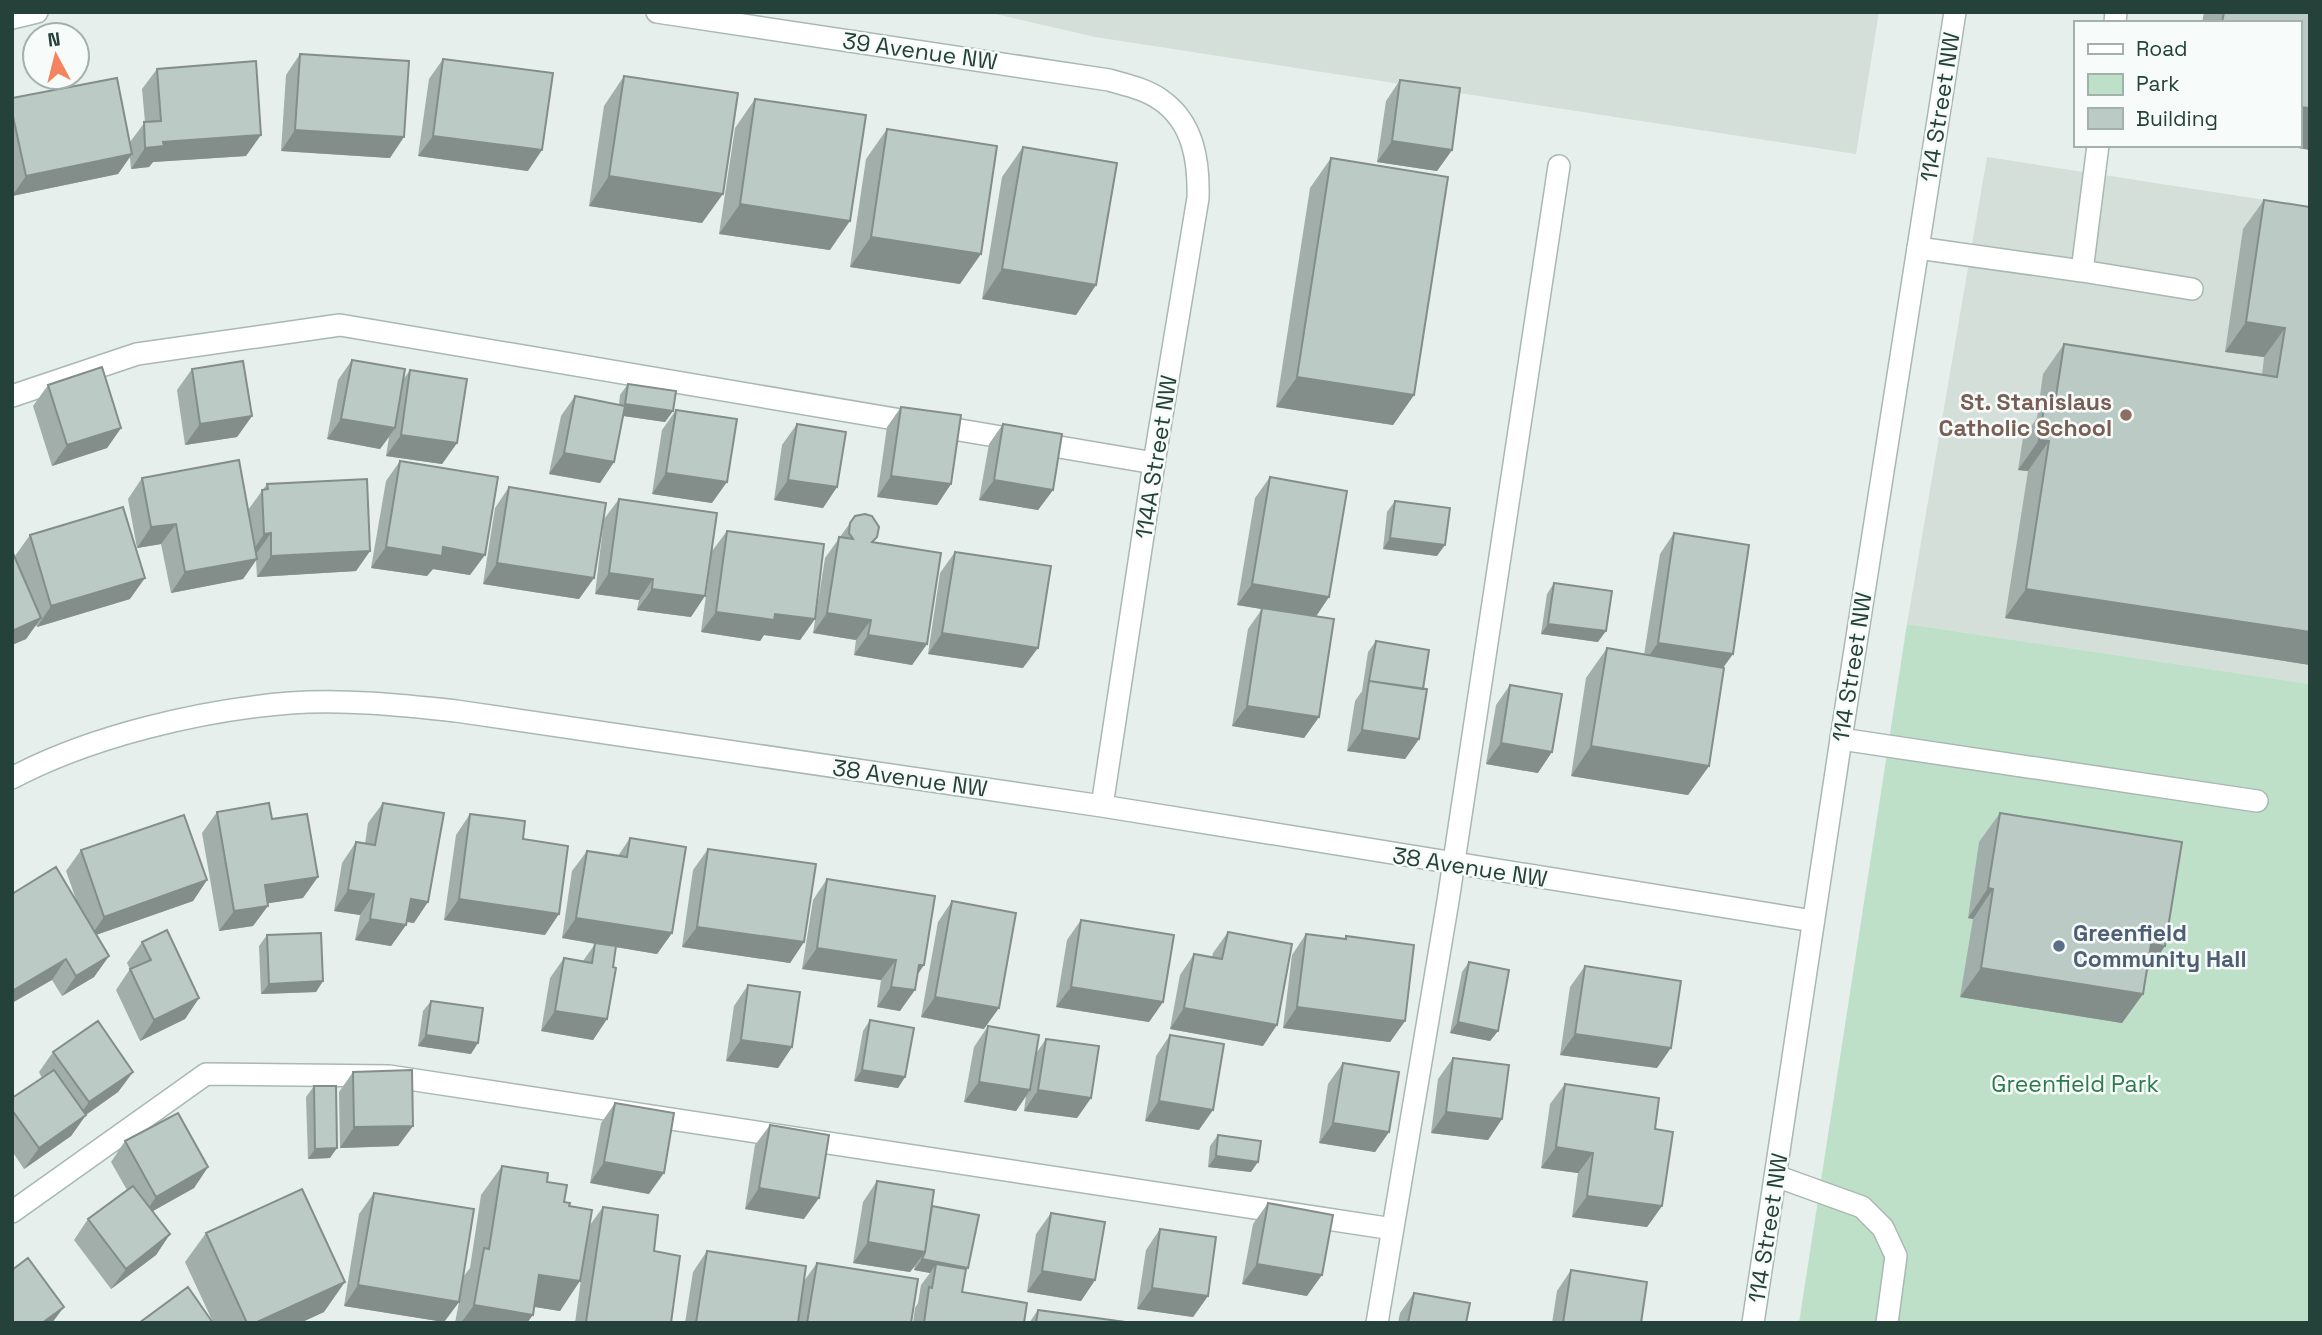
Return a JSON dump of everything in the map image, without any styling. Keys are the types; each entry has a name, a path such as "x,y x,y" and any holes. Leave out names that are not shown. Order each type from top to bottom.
{"street":[{"path":"12,18 37,12"},
{"name":"39 Avenue NW","path":"657,12 1110,80 1160,99 1176,113"},
{"name":"114 Street NW","path":"1754,1323 1813,921 1955,12"},
{"name":"114A Street NW","path":"1102,806 1154,463 1198,198 1197,157 1176,113"},
{"path":"2082,271 2098,147"},
{"path":"1377,1323 1454,864 1559,166"},
{"path":"1918,248 2192,289"},
{"path":"12,396 138,354 340,325 1154,463"},
{"name":"38 Avenue NW","path":"12,778 103,740 198,715 291,703 378,703 470,713 1102,806 1813,921"},
{"path":"1841,739 2257,801"},
{"path":"12,1212 206,1074 311,1075 403,1078 1393,1229"},
{"path":"1776,1176 1862,1207 1883,1228 1896,1256 1887,1323"}],"shaded area":[{"path":"987,12 1879,12 1856,154 1095,37"},
{"name":"St. Stanislaus Catholic School","path":"1987,157 2310,207 2310,684 1907,624"}],"green space":[{"name":"Greenfield Park","path":"1907,624 2310,684 2310,1323 1799,1323"}],"building":[{"path":"2224,12 2310,12 2310,108 2301,107 2301,21 2222,21"},
{"path":"300,54 409,61 404,137 295,130"},
{"path":"443,59 553,73 542,150 433,136"},
{"path":"256,61 261,135 163,142 164,146 145,148 144,122 161,121 157,69"},
{"path":"624,76 738,93 723,194 609,176"},
{"path":"117,78 132,154 26,176 12,112 12,98 49,91 91,91 91,83"},
{"path":"1400,80 1460,88 1452,150 1392,141"},
{"path":"755,99 866,115 850,221 740,204"},
{"path":"887,129 997,146 981,254 871,237"},
{"path":"1023,147 1117,163 1096,285 1002,269"},
{"path":"1331,158 1448,177 1414,395 1297,377"},
{"name":"St. Stanislaus Catholic School","path":"2264,200 2310,207 2310,632 2026,589 2049,441 2039,440 2044,408 2054,410 2064,344 2277,377 2285,328 2246,322"},
{"path":"352,360 405,369 395,428 341,419"},
{"path":"243,361 252,416 200,424 192,369"},
{"path":"102,367 121,428 67,445 48,385"},
{"path":"410,370 467,379 457,443 401,435"},
{"path":"628,384 676,391 673,411 625,404"},
{"path":"575,396 625,406 614,462 564,453"},
{"path":"901,407 961,415 951,484 891,476"},
{"path":"676,410 737,419 727,482 666,473"},
{"path":"797,424 846,432 837,487 788,480"},
{"path":"1003,424 1062,434 1053,490 994,480"},
{"path":"239,460 257,559 185,572 176,524 151,527 142,478"},
{"path":"400,461 498,477 485,555 443,547 442,556 386,547"},
{"path":"1270,477 1347,491 1329,597 1252,584"},
{"path":"367,479 370,551 271,556 271,533 264,534 262,490 268,489 267,484"},
{"path":"509,487 606,503 594,578 497,563"},
{"path":"619,499 717,513 705,596 652,589 653,579 609,573"},
{"path":"1395,501 1450,508 1445,545 1390,538"},
{"path":"123,507 145,578 51,606 30,535"},
{"path":"855,516 872,516 879,527 877,537 872,542 941,553 927,644 868,635 871,620 827,613 839,537 853,539 849,533 850,523"},
{"path":"727,531 824,544 815,619 775,614 774,620 716,612"},
{"path":"1674,533 1749,545 1733,654 1658,643"},
{"path":"12,551 41,618 12,631"},
{"path":"955,552 1051,566 1038,648 942,633"},
{"path":"1554,583 1612,591 1606,631 1548,624"},
{"path":"1262,608 1334,619 1319,717 1247,706"},
{"path":"1376,641 1429,650 1423,689 1369,681"},
{"path":"1607,648 1724,668 1709,766 1591,746"},
{"path":"1369,681 1427,689 1419,739 1362,730"},
{"path":"1510,685 1562,694 1552,752 1501,743"},
{"path":"269,803 272,819 307,814 318,877 265,885 268,906 234,911 217,812"},
{"path":"383,803 444,813 428,902 411,899 406,925 370,919 374,894 348,890 356,842 375,845"},
{"name":"Greenfield Community Hall","path":"2000,813 2182,842 2165,946 2151,944 2143,994 1981,968 1993,889 1988,888"},
{"path":"470,814 525,821 523,839 568,846 559,914 459,899"},
{"path":"184,815 207,880 104,917 81,850"},
{"path":"630,838 686,847 672,933 576,918 587,851 627,857"},
{"path":"708,849 816,864 804,942 697,927"},
{"path":"56,867 109,956 76,976 66,959 12,991 12,894"},
{"path":"827,879 935,896 924,965 919,965 915,990 891,987 896,960 817,948"},
{"path":"952,901 1016,913 999,1008 935,997"},
{"path":"1081,920 1174,935 1163,1002 1071,987"},
{"path":"167,930 199,998 154,1020 130,969 151,960 142,942"},
{"path":"1228,932 1292,944 1277,1025 1184,1008 1194,954 1222,959"},
{"path":"321,933 323,981 269,984 267,935"},
{"path":"1306,934 1414,945 1405,1021 1297,1007"},
{"path":"595,943 616,946 613,967 616,968 607,1019 555,1011 564,958 592,963"},
{"path":"1469,962 1509,970 1498,1031 1458,1022"},
{"path":"1585,966 1681,981 1671,1048 1575,1034"},
{"path":"748,985 800,992 792,1047 741,1040"},
{"path":"431,1001 483,1008 478,1043 426,1035"},
{"path":"870,1020 914,1028 905,1077 862,1070"},
{"path":"98,1021 133,1072 89,1102 53,1052"},
{"path":"988,1026 1039,1035 1030,1090 979,1082"},
{"path":"1170,1035 1224,1044 1213,1110 1159,1101"},
{"path":"1046,1039 1099,1046 1091,1098 1038,1090"},
{"path":"1453,1058 1509,1065 1502,1119 1446,1112"},
{"path":"1343,1063 1399,1072 1389,1132 1333,1123"},
{"path":"54,1070 86,1115 39,1148 12,1110 12,1098"},
{"path":"412,1070 413,1126 354,1127 353,1072"},
{"path":"1565,1084 1659,1098 1655,1129 1673,1132 1662,1206 1587,1196 1593,1153 1556,1147"},
{"path":"314,1086 336,1086 337,1148 315,1149"},
{"path":"615,1103 674,1113 664,1173 604,1162"},
{"path":"178,1113 208,1167 156,1197 125,1141"},
{"path":"770,1125 829,1135 819,1198 759,1188"},
{"path":"1218,1135 1261,1141 1258,1162 1216,1156"},
{"path":"502,1166 548,1173 547,1182 567,1185 564,1202 570,1203 569,1206 592,1210 580,1281 539,1275 533,1315 474,1305 484,1248 489,1249"},
{"path":"877,1181 934,1190 925,1252 868,1242"},
{"path":"133,1186 170,1234 126,1269 88,1219"},
{"path":"302,1189 345,1282 255,1323 247,1323 206,1233"},
{"path":"374,1193 474,1209 459,1302 358,1285"},
{"path":"1268,1203 1333,1215 1322,1275 1257,1264"},
{"path":"932,1206 979,1215 968,1268 922,1259"},
{"path":"603,1207 658,1215 654,1251 680,1256 671,1323 586,1322"},
{"path":"1051,1213 1105,1222 1095,1280 1042,1271"},
{"path":"1160,1229 1216,1237 1208,1296 1152,1288"},
{"path":"707,1251 806,1266 798,1323 696,1323"},
{"path":"28,1258 64,1307 42,1323 12,1323 12,1270"},
{"path":"817,1263 918,1279 911,1323 807,1323"},
{"path":"936,1264 966,1269 962,1292 1027,1303 1024,1323 924,1323 929,1287 932,1288"},
{"path":"1571,1270 1647,1282 1641,1323 1563,1323"},
{"path":"188,1287 213,1323 139,1323"},
{"path":"1414,1293 1470,1303 1466,1323 1408,1323"},
{"path":"1038,1310 1133,1323 1036,1323"}],"place":[{"name":"St. Stanislaus Catholic School","path":"2126,415"},
{"name":"Greenfield Community Hall","path":"2059,946"}]}
